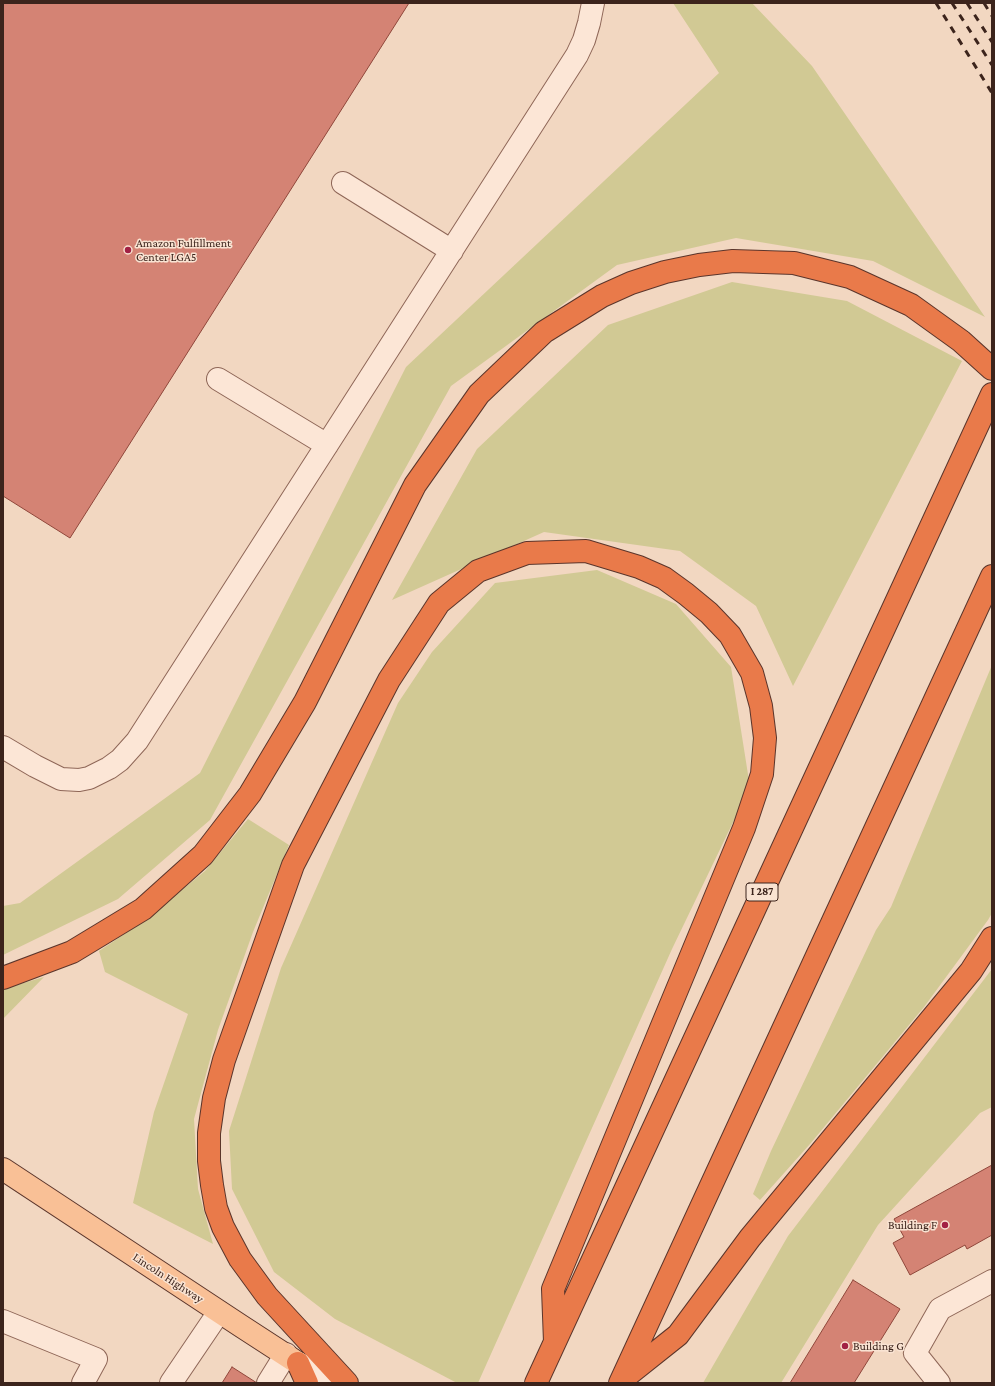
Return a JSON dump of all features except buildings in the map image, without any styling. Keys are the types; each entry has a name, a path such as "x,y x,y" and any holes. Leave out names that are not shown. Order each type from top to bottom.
{"highway":[{"path":"3,978 72,952 143,910 203,855 250,794 305,702 415,485 480,394 544,332 596,300 631,283 665,272 699,265 733,261 794,263 850,277 911,305 961,341 992,369"},
{"name":"I 287","path":"536,1383 992,394"},
{"path":"347,1383 267,1296 240,1259 223,1227 216,1208 212,1185 209,1161 209,1133 214,1098 224,1060 293,865 389,680 439,603 478,571 527,553 586,551 638,566 664,578 709,612 730,635 752,673 761,706 765,738 762,774 744,828 553,1289 555,1342"},
{"path":"620,1382 992,576"},
{"path":"620,1382 678,1335 750,1238 971,971 992,938"},
{"path":"292,1358 307,1383"}],"main road":[{"name":"Lincoln Highway","path":"3,1169 219,1312 292,1358"}],"street":[{"path":"3,747 52,775 61,779 70,780 89,778 100,773 120,760 137,741 577,55 584,40 593,3"},
{"path":"343,183 452,251"},
{"path":"218,378 327,445"},
{"path":"940,1383 915,1353 940,1309 992,1281"},
{"path":"171,1383 219,1312"},
{"path":"3,1321 96,1359 83,1383"},
{"path":"268,1383 292,1358"},
{"name":"Lincoln Highway","path":"292,1358 336,1383"}],"shaded area":[{"path":"673,3 752,3 812,66 985,317 873,261 736,238 617,265 451,386 210,820 118,899 3,955 3,906 20,903 200,773 406,367 719,73"},
{"path":"732,282 847,301 962,361 793,686 756,606 680,551 544,532 392,600 477,449 608,325"},
{"path":"597,570 676,604 731,667 750,787 672,949 478,1383 457,1383 335,1319 274,1272 232,1189 229,1131 281,968 398,703 432,652 495,583"},
{"path":"992,665 992,913 924,1007 810,1144 760,1200 753,1194 771,1151 876,930 891,907"},
{"path":"248,819 289,845 253,932 218,1030 194,1119 198,1189 213,1244 133,1203 154,1112 188,1014 105,972 99,951 144,921 205,871"},
{"path":"992,969 992,1107 980,1113 878,1225 781,1383 703,1383 788,1236"},
{"path":"44,977 3,1019 3,989"}],"railway":[{"path":"936,3 992,93"},
{"path":"952,3 992,65"},
{"path":"967,3 992,42"},
{"path":"984,3 992,16"}],"place":[{"name":"Amazon Fulfillment Center LGA5","path":"128,250"},
{"name":"Building F","path":"945,1225"},
{"name":"Building G","path":"845,1346"}]}
